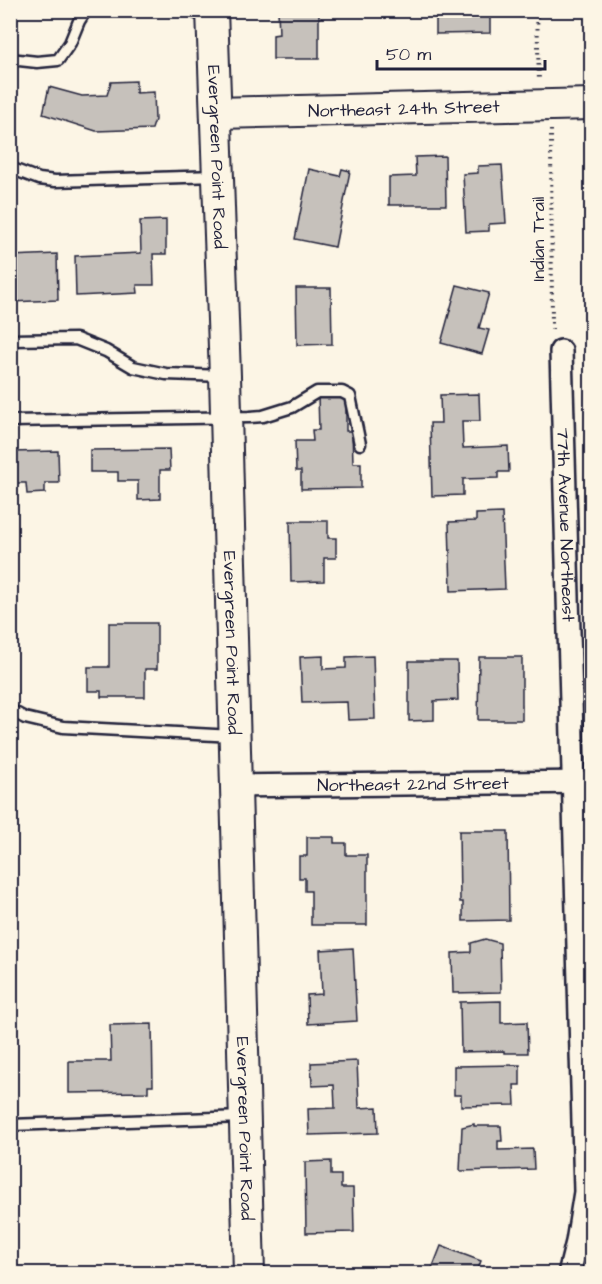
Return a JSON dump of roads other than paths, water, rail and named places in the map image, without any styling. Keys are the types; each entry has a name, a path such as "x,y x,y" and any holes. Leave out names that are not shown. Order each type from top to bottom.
{"street":[{"name":"Evergreen Point Road","path":"205,14 216,113 249,1274"},
{"name":"Northeast 24th Street","path":"216,113 591,104"},
{"name":"77th Avenue Northeast","path":"561,351 582,782 585,1192 569,1274"},
{"name":"Northeast 22nd Street","path":"236,786 582,782"}],"lane":[{"path":"10,59 37,62 58,60 86,10"},
{"path":"10,168 39,179 56,181 218,176"},
{"path":"10,339 76,339 106,351 133,367 166,374 225,376"},
{"path":"10,421 263,416 292,406 317,392 347,393 352,402 360,444"},
{"path":"10,710 25,718 63,727 234,736"},
{"path":"10,1125 244,1117"}]}
